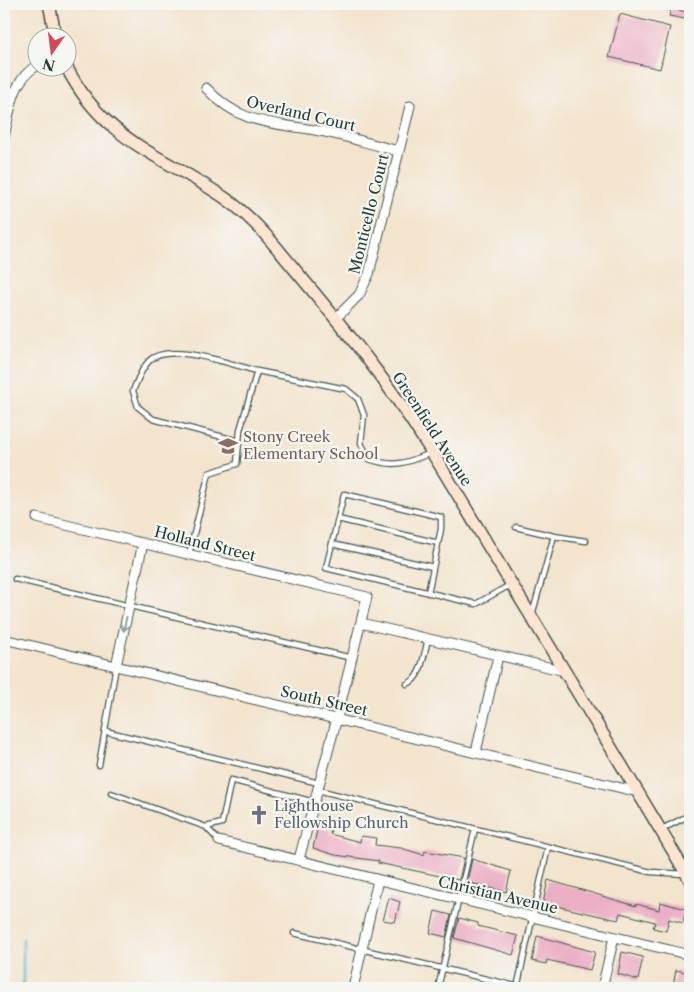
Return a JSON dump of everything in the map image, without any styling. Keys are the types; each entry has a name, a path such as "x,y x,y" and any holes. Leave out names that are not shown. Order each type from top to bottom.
{"main road":[{"path":"49,4 54,28"},
{"name":"Greenfield Avenue","path":"72,78 93,108 116,132 156,159 199,182 236,206 271,241 335,319 399,402 566,671 688,877"}],"street":[{"path":"4,136 7,112 15,92 28,73"},
{"name":"Overland Court","path":"206,88 220,103 252,120 323,132 399,151"},
{"name":"Monticello Court","path":"335,319 359,295 369,274 410,106"},
{"name":"Holland Street","path":"37,518 367,597 361,623"},
{"path":"116,666 143,543"},
{"path":"299,859 361,623 566,671"},
{"name":"South Street","path":"4,639 638,792"},
{"path":"476,752 498,656"},
{"name":"Christian Avenue","path":"219,841 690,955"},
{"path":"353,988 378,880"},
{"path":"602,988 614,937"}],"lane":[{"path":"4,87 15,92"},
{"path":"239,441 153,419 138,407 133,391 140,374 150,359 167,352 182,352 257,371 346,389 358,399 364,415 360,443 369,459 385,465 402,464 431,454"},
{"path":"190,554 209,473 237,464 239,441 257,371"},
{"path":"428,593 438,543 440,517 344,494 326,568 428,593 476,604 512,585"},
{"path":"338,519 438,543"},
{"path":"516,527 586,541"},
{"path":"531,616 554,536"},
{"path":"332,544 433,567"},
{"path":"15,579 352,658"},
{"path":"407,684 412,682 418,675 428,639"},
{"path":"99,765 116,666"},
{"path":"105,731 476,829 662,874 688,877"},
{"path":"206,827 222,823 232,780 314,802"},
{"path":"111,793 206,827 219,841"},
{"path":"660,830 690,815"},
{"path":"438,988 476,829"},
{"path":"517,987 548,846"},
{"path":"294,933 362,951 524,988"}],"building":[{"path":"671,8 690,13 690,20 669,16"},
{"path":"620,14 670,27 660,69 609,57"},
{"path":"318,826 331,830 330,834 360,842 361,836 376,838 375,845 401,848 424,855 425,851 464,858 459,880 378,863 379,861 335,855 313,848"},
{"path":"472,859 511,871 506,892 467,882"},
{"path":"548,880 636,906 636,904 659,910 660,902 686,909 683,923 669,919 666,931 653,928 655,922 620,913 618,920 543,903"},
{"path":"389,898 400,902 395,922 383,920"},
{"path":"435,911 451,915 446,937 430,933"},
{"path":"459,918 478,923 478,926 518,936 513,955 454,938"},
{"path":"537,936 595,952 590,970 547,960 546,964 532,961"},
{"path":"622,952 643,957 638,980 618,974"},
{"path":"676,970 690,973 688,988 673,986"}],"waterway":[{"path":"23,939 23,988"}],"place":[{"name":"Stony Creek Elementary School","path":"228,446"},
{"name":"Lighthouse Fellowship Church","path":"259,815"}]}
